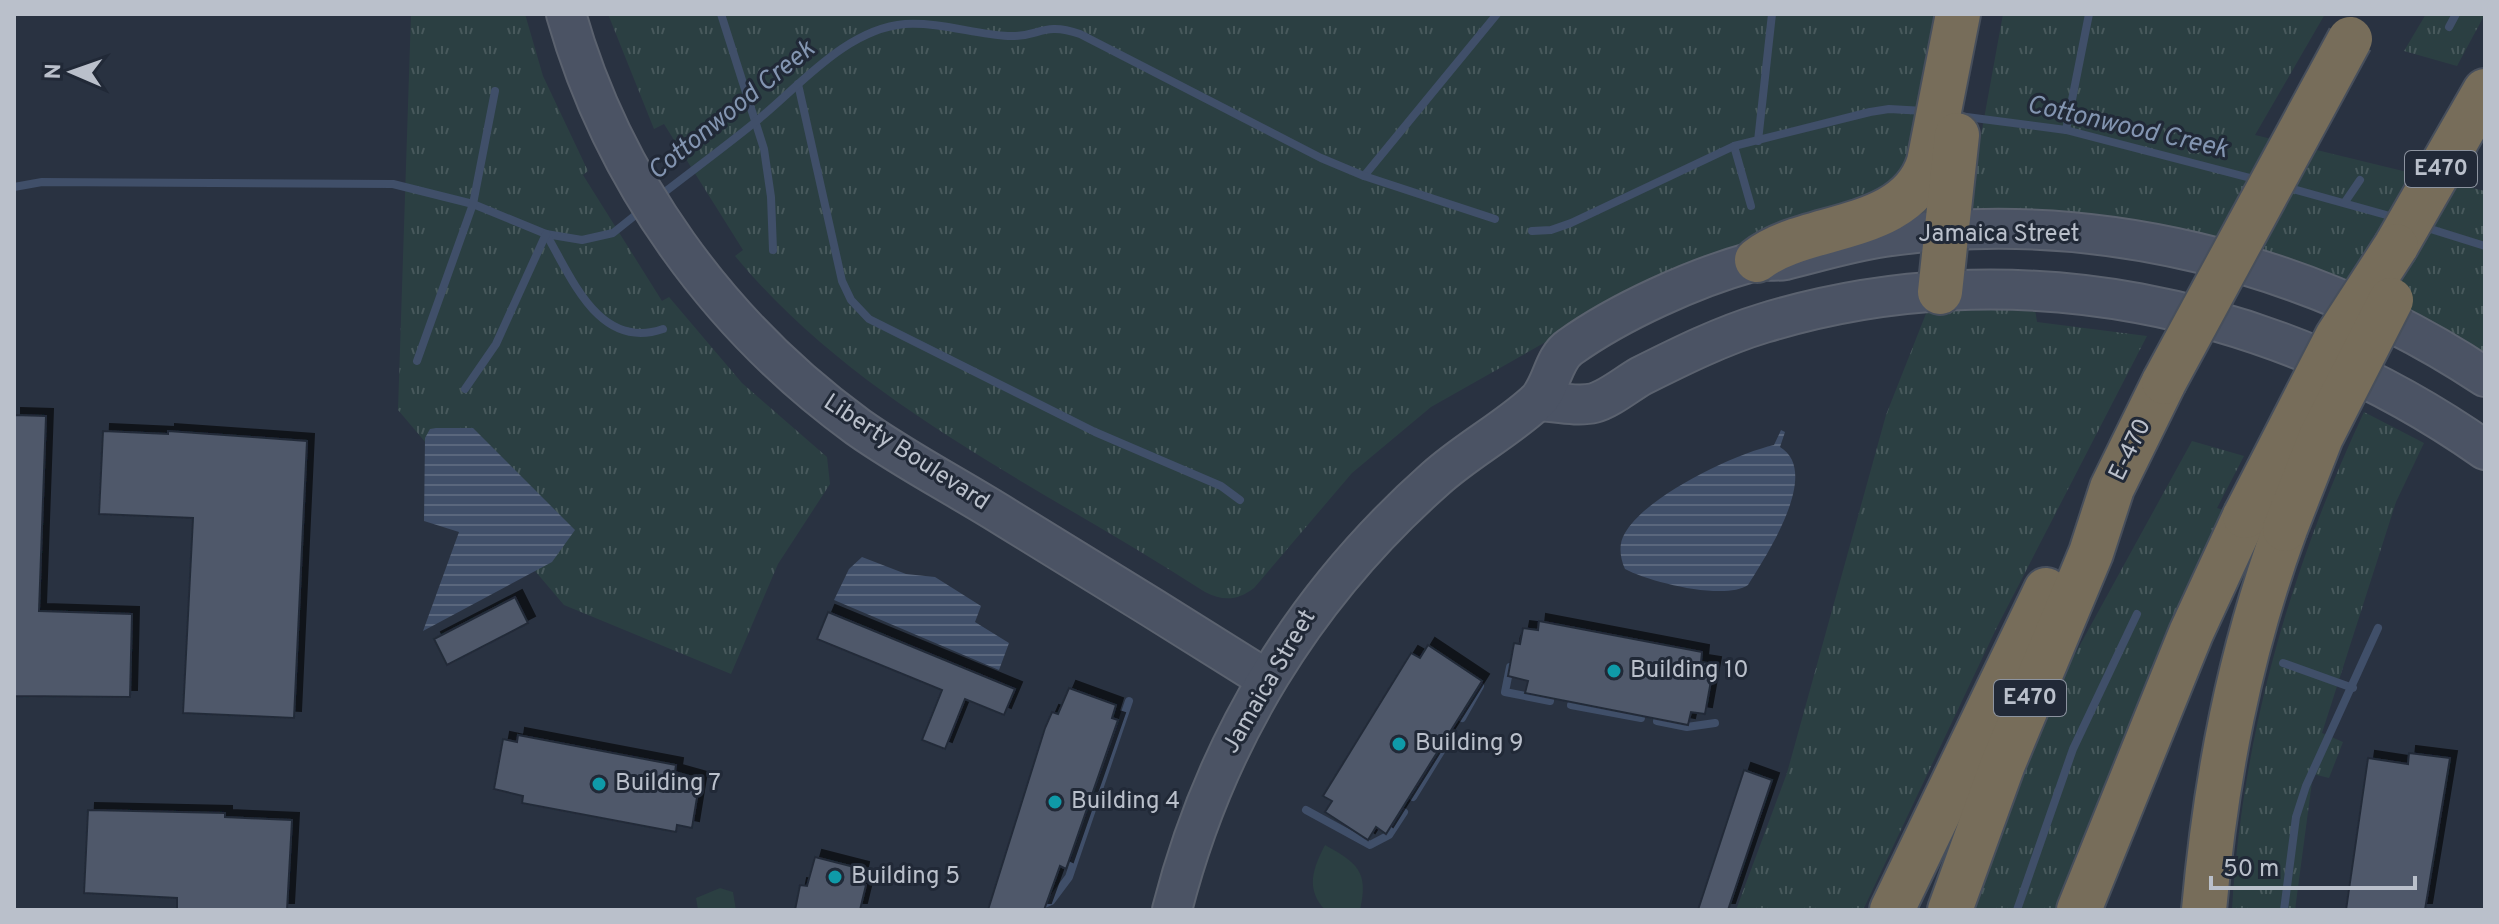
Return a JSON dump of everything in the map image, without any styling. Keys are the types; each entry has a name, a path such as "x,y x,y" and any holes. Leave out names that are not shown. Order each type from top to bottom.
{"highway":[{"path":"1940,292 1945,232 1939,171 1967,21"},
{"name":"E-470","path":"1950,910 2003,764 2091,553 2112,488 2217,283 2358,27"},
{"name":"E470","path":"2265,523 2321,437 2394,294 2396,246 2485,91"},
{"path":"1757,260 1773,248 1849,227 1882,211 1939,171"},
{"path":"1892,910 2073,536 2112,488"},
{"path":"2079,910 2191,633 2265,523"},
{"path":"2204,910 2217,795 2265,523"}],"main road":[{"name":"Liberty Boulevard","path":"566,14 591,89 620,151 658,215 701,277 780,362 860,428 1266,679"},
{"name":"Jamaica Street","path":"1172,910 1203,809 1243,720 1313,608 1374,538 1453,464 1539,401 1564,350 1678,290 1757,260 1779,261 1854,242 1945,232 2012,230 2091,235 2214,257 2279,276 2364,309 2485,377"},
{"path":"1539,401 1593,403 1666,364 1765,323 1846,304 1940,292 2052,292 2147,304 2207,316 2272,336 2368,377 2485,450"}],"green space":[{"path":"411,14 525,14 543,76 588,171 583,175 662,301 669,297 742,383 827,457 830,484 778,564 731,674 564,605 398,410"},
{"path":"608,14 1937,14 1903,179 1551,339 1431,407 1352,473 1254,588 1230,598 1205,592 956,441 838,357 784,309 735,256 743,250 664,124 654,129"},
{"path":"2003,14 2325,14 2255,135 2485,191 2485,354 2362,288 2274,253 2229,240 2138,222 1973,214 1968,207"},
{"path":"2426,14 2485,14 2457,66 2404,51"},
{"path":"2035,309 2037,322 2147,336 1997,627 1863,910 1736,910 1787,773 1886,415 1927,311"},
{"path":"2364,412 2424,443 2396,502 2322,733 2343,742 2329,778 2313,774 2295,910 2232,910 2247,780 2274,654 2314,531"},
{"path":"2192,441 2244,456 2217,508 2227,511 2057,910 1972,910 2047,705"},
{"path":"1325,845 1353,863 1358,870 1363,886 1360,910 1325,910 1319,902 1313,878"},
{"path":"720,888 733,892 736,910 698,910 696,898"}],"water":[{"path":"473,428 575,530 552,562 423,631 459,532 424,521 425,438 430,429"},
{"path":"1781,430 1785,432 1780,447 1791,459 1795,475 1793,494 1777,535 1748,585 1722,591 1687,588 1625,569 1621,542 1636,519 1692,478 1737,457 1774,445"},
{"path":"862,557 906,574 935,577 981,606 975,622 1009,643 999,670 834,600 849,569"}],"building":[{"path":"14,415 46,416 39,611 132,614 130,697 14,696"},
{"path":"103,431 168,434 168,431 307,441 294,718 183,713 193,518 99,514"},
{"path":"515,597 528,623 447,665 434,639"},
{"path":"828,612 1015,689 1004,715 965,699 945,749 922,740 942,690 817,639"},
{"name":"Building 10","path":"1539,621 1702,652 1701,662 1714,664 1705,714 1691,712 1688,725 1525,693 1528,681 1508,676 1514,643 1520,644 1523,628 1538,630"},
{"name":"Building 9","path":"1428,645 1482,681 1386,834 1376,827 1368,840 1325,812 1332,801 1323,796 1411,653 1420,658"},
{"name":"Building 4","path":"1069,688 1116,705 1112,718 1118,720 1066,869 1060,866 1044,910 988,910 1045,728 1052,712 1058,714"},
{"name":"Building 7","path":"518,735 676,765 675,772 700,779 692,828 677,825 676,832 522,803 523,796 494,789 503,739 517,742"},
{"path":"2409,753 2450,758 2425,910 2346,910 2368,758 2408,764"},
{"path":"1744,770 1772,780 1728,910 1698,910"},
{"path":"88,810 225,813 225,817 292,820 287,910 177,910 177,898 84,893"},
{"name":"Building 5","path":"815,857 862,869 859,883 866,885 860,910 795,910 800,885 807,886"}],"waterway":[{"path":"721,14 764,149 771,197 773,250"},
{"path":"1364,176 1497,14"},
{"path":"1758,141 1772,14"},
{"path":"2066,130 2089,14"},
{"path":"2449,27 2456,14"},
{"name":"Cottonwood Creek","path":"657,198 754,123 842,48 883,28 918,24 1008,36 1049,29 1080,34 1321,158 1364,176 1495,219"},
{"path":"798,84 842,281 851,300 869,319 1095,432 1221,486 1240,500"},
{"path":"417,361 473,204 495,91"},
{"name":"Cottonwood Creek","path":"1532,231 1551,230 1571,223 1734,146 1870,112 1889,109 1925,111"},
{"name":"Cottonwood Creek","path":"1959,116 2066,130 2258,180"},
{"path":"1734,146 1751,206"},
{"path":"2345,202 2360,180"},
{"name":"Cottonwood Creek","path":"14,187 42,182 393,184 473,204 546,234 582,240 613,233 643,209"},
{"name":"Cottonwood Creek","path":"2286,187 2397,218"},
{"name":"Cottonwood Creek","path":"2421,226 2485,246"},
{"path":"546,234 578,289 605,320 621,330 641,333 663,329"},
{"path":"465,389 496,344 546,234"},
{"path":"2017,910 2073,749 2137,614"},
{"path":"2284,910 2296,817 2306,786 2378,628"},
{"path":"2283,663 2353,688"},
{"path":"1510,667 1505,692 1550,701"},
{"path":"1462,718 1480,686"},
{"path":"1039,906 1051,901 1069,877 1129,701"},
{"path":"1571,705 1641,718"},
{"path":"1657,721 1687,727 1715,723"},
{"path":"1413,797 1451,735"},
{"path":"1306,810 1370,845 1389,835 1404,812"}],"place":[{"name":"Building 10","path":"1614,671"},
{"name":"Building 9","path":"1399,744"},
{"name":"Building 7","path":"599,784"},
{"name":"Building 4","path":"1055,802"},
{"name":"Building 5","path":"835,877"}]}
